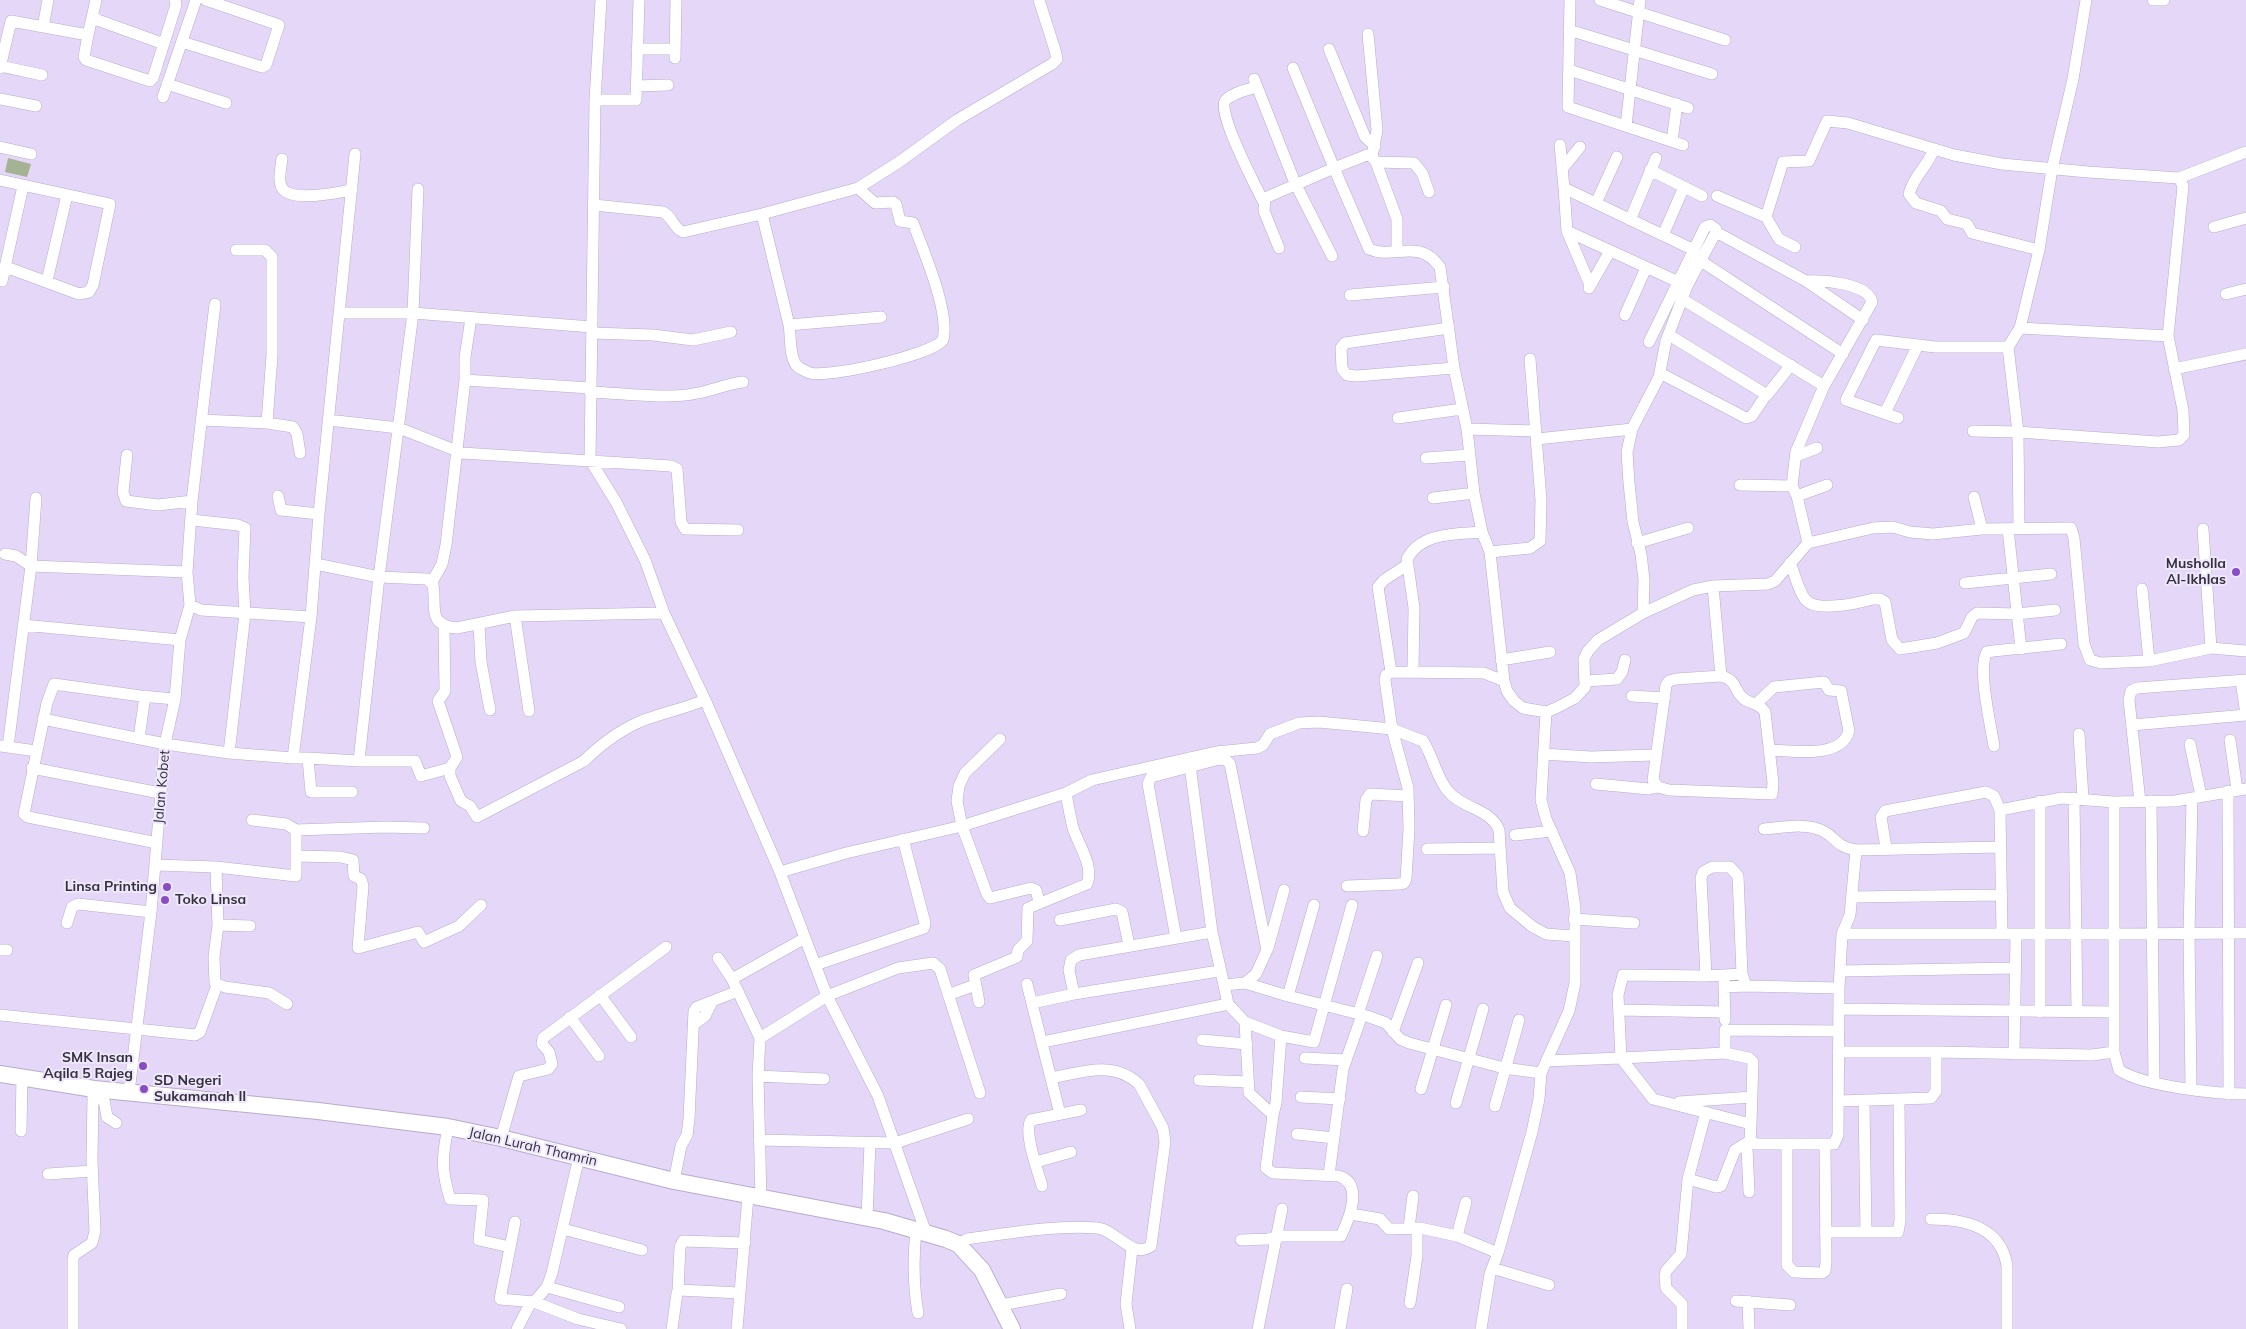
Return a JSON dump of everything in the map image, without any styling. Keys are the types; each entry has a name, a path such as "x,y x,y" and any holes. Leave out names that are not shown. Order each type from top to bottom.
{"street":[{"path":"44,27 48,0"},
{"path":"96,0 84,57 86,60 144,81 150,81 153,78 176,5 175,0"},
{"path":"163,98 196,0"},
{"path":"182,42 262,67 266,65 279,25 206,0"},
{"path":"601,0 595,100 590,460 616,502 641,552 664,614 705,700 780,872 827,996 878,1096 895,1143 921,1232 913,1271 918,1313"},
{"path":"595,100 636,100 639,0"},
{"path":"638,49 675,54 676,0"},
{"path":"594,205 663,212 670,217 678,230 683,232 762,214 858,188 899,162 957,120 1052,64 1057,59 1056,50 1039,0"},
{"path":"1570,0 1568,107 1684,145"},
{"path":"1600,0 1640,6 1725,40"},
{"path":"2021,649 2012,577 2018,432 2008,347 2020,328 2039,250 2052,169 2073,79 2086,0"},
{"path":"2153,0 2164,0"},
{"path":"1626,126 1640,6"},
{"path":"92,18 164,44"},
{"path":"42,75 0,67 6,20 88,35"},
{"path":"1570,30 1712,74"},
{"path":"1368,34 1376,122 1374,155"},
{"path":"1329,48 1374,155 1398,219 1397,250"},
{"path":"1293,68 1366,246 1371,250 1424,252 1434,259 1440,267 1454,368 1466,429 1474,493 1482,532 1490,552 1504,681 1507,691 1519,705 1546,712 1575,698 1585,687 1584,658 1592,645 1643,613 1694,590 1713,586 1768,584 1780,577 1808,543 1873,528 1893,527 1927,534 1982,529 2058,528 2072,530 2084,644 2090,660 2101,663 2149,661 2211,648 2246,651"},
{"path":"1569,70 1683,106 1672,141"},
{"path":"1279,248 1264,211 1263,201 1234,138 1223,107 1224,101 1230,96 1255,82 1295,184 1332,256"},
{"path":"167,84 226,103"},
{"path":"636,86 668,85"},
{"path":"0,99 36,106"},
{"path":"1766,217 1783,162 1809,161 1827,121 1848,123 1934,149 2002,164 2052,169 2179,178 2246,152"},
{"path":"1560,145 1567,231 1589,288 1610,251"},
{"path":"0,147 31,154"},
{"path":"1562,169 1580,147"},
{"path":"1934,149 1930,159 1917,173 1912,184 1909,194 1916,203 1941,211 1947,219 1968,224 1972,234 2039,250"},
{"path":"293,758 311,617 328,420 356,154"},
{"path":"1263,201 1267,196 1367,155 1414,163 1422,173 1429,192"},
{"path":"282,158 280,184 289,193 309,196 352,190"},
{"path":"1596,204 1617,158"},
{"path":"1630,220 1656,158"},
{"path":"1650,170 1702,196"},
{"path":"1973,431 2018,432 2089,439 2158,442 2179,440 2184,435 2183,410 2168,336 2183,186 2179,178"},
{"path":"0,180 110,204 90,292 79,294 6,267"},
{"path":"2,280 23,186"},
{"path":"1663,235 1684,187"},
{"path":"762,214 789,325 796,364 810,373 876,366 932,347 943,340 944,328 939,299 913,223 900,221 896,204 893,202 876,203 858,188"},
{"path":"1564,188 1694,250"},
{"path":"359,761 379,577 413,313 418,189"},
{"path":"47,281 67,195"},
{"path":"1717,196 1766,217 1779,239 1795,247"},
{"path":"2214,227 2246,218"},
{"path":"1643,613 1644,580 1628,483 1628,452 1632,429 1650,398 1660,373 1669,335 1682,299 1683,284 1694,250 1705,227 1710,225 1716,229 1716,232 1806,281 1863,320"},
{"path":"1567,231 1683,284"},
{"path":"1649,342 1683,284 1701,261 1716,232"},
{"path":"236,250 265,250 272,258 272,355 267,423"},
{"path":"1701,261 1843,354"},
{"path":"1625,315 1646,268"},
{"path":"1806,281 1828,281 1866,293 1872,303 1824,386 1796,456 1794,491 1808,543"},
{"path":"1350,295 1444,287"},
{"path":"2226,294 2246,288"},
{"path":"1682,299 1791,364 1824,386"},
{"path":"215,304 192,502 187,572 190,605 201,610 311,617"},
{"path":"339,313 413,313 694,340 731,332"},
{"path":"789,325 881,317"},
{"path":"471,318 465,357 465,380 446,545 442,564 432,582 435,614 444,626 445,691 438,701 457,757 450,768 450,776 461,801 470,806 478,817 584,760 598,747 637,724 651,717 678,711 705,700"},
{"path":"1449,328 1345,343 1341,348 1342,368 1347,375 1357,376 1454,368"},
{"path":"2020,328 2168,336"},
{"path":"1669,335 1766,395"},
{"path":"1898,418 1846,400 1876,340 1935,347 2008,347"},
{"path":"1885,414 1918,345"},
{"path":"2174,369 2246,354"},
{"path":"1490,552 1530,548 1540,541 1541,500 1530,359"},
{"path":"1660,373 1746,418 1752,416 1791,364"},
{"path":"465,380 674,395 698,393 726,384 742,382"},
{"path":"1398,418 1462,409"},
{"path":"202,420 267,423 293,427 297,434 300,453"},
{"path":"328,420 399,428 456,452 473,455 671,466 677,469 682,527 685,529 738,530"},
{"path":"1466,429 1536,435 1632,429"},
{"path":"1796,456 1817,448"},
{"path":"126,455 123,492 126,501 158,505 192,502"},
{"path":"1426,458 1469,455"},
{"path":"1740,485 1794,491 1827,485"},
{"path":"1433,498 1474,493"},
{"path":"278,496 281,510 319,514"},
{"path":"1974,497 1982,529"},
{"path":"36,498 31,566 4,746 36,752"},
{"path":"192,520 238,525 245,528 243,577 245,614 229,753"},
{"path":"1637,543 1688,528"},
{"path":"2203,529 2211,648"},
{"path":"1413,671 1414,608 1407,565 1410,553 1430,539 1482,532"},
{"path":"6,554 16,556 31,566 187,572"},
{"path":"1790,563 1804,598 1811,605 1821,607 1873,599 1880,599 1885,602 1892,640 1900,649 1937,643 1964,633 1972,617 1977,613 2017,614 2055,610"},
{"path":"316,564 379,577 420,578 432,582"},
{"path":"1391,672 1378,587 1384,580 1407,565"},
{"path":"1965,583 2051,574"},
{"path":"1713,586 1721,676"},
{"path":"2142,589 2149,661"},
{"name":"Jalan Kobet","path":"129,1092 156,865 165,744 175,699 180,640 190,605"},
{"path":"444,626 457,628 515,616 664,614"},
{"path":"515,616 529,711"},
{"path":"479,624 481,662 490,710"},
{"path":"23,625 180,640"},
{"path":"1994,746 1984,671 1984,657 1987,652 2061,644"},
{"path":"1502,660 1550,652"},
{"path":"1586,681 1617,679 1622,672 1625,660"},
{"path":"1347,886 1404,883 1409,830 1408,796 1402,762 1392,729 1385,680 1386,675 1391,672 1413,671 1484,673 1504,681"},
{"path":"1596,784 1650,789 1658,787 1668,790 1772,794 1773,783 1765,712 1756,704 1741,696 1733,681 1721,676 1669,681 1666,686 1652,776 1658,787"},
{"path":"2132,724 2246,710 2243,681 2136,688 2131,691 2129,700 2132,724 2146,801 2152,934 2154,1082"},
{"path":"1756,704 1770,688 1778,686 1824,682 1829,690 1841,691 1849,731 1843,741 1822,752 1769,750"},
{"path":"157,843 26,816 24,810 43,719 54,684 175,699"},
{"path":"139,738 145,696"},
{"path":"1632,696 1665,698"},
{"path":"1481,1329 1492,1268 1498,1253 1532,1132 1539,1099 1541,1074 1572,999 1575,983 1574,919 1570,873 1552,831 1542,800 1546,712"},
{"path":"43,719 165,744 229,753 384,763 413,756 420,775 450,768"},
{"path":"780,872 903,839 962,826 1066,793 1092,780 1190,763 1256,748 1263,745 1270,734 1299,724 1319,722 1392,729 1423,741 1448,791 1464,804 1490,816 1496,822 1500,830 1503,892 1510,908 1533,927 1546,934 1574,936"},
{"path":"2077,1012 2078,734"},
{"path":"1000,739 966,773 958,786 958,806 962,826 990,898 1031,888 1036,890 1039,902"},
{"path":"2229,1094 2228,932 2237,790 2230,740"},
{"path":"2190,744 2196,798 2189,933 2191,1088"},
{"path":"1543,754 1591,757 1655,755"},
{"path":"308,758 311,792 352,792"},
{"path":"1176,938 1148,784 1151,777 1190,763 1226,760 1230,764 1268,950"},
{"path":"1190,763 1212,932 1219,971 1228,1004 1244,1022 1280,1036 1314,1042 1352,906"},
{"path":"32,768 160,793"},
{"path":"2000,810 2040,801 2078,798 2114,802 2146,801 2196,798 2237,790"},
{"path":"1886,848 1881,817 1885,810 1986,792 1994,796 2000,810 2002,934"},
{"path":"979,1002 975,985 975,973 1017,957 1018,950 1027,942 1028,908 1039,902 1075,891 1087,884 1089,878 1087,862 1074,828 1066,793"},
{"path":"1363,831 1366,800 1370,794 1408,796"},
{"path":"2040,801 2040,1012"},
{"path":"2114,802 2114,1052 2119,1070 2124,1074 2154,1082 2229,1094 2246,1094"},
{"path":"252,820 286,824 296,830 385,826 424,828"},
{"path":"1764,829 1816,829 1825,833 1840,846 1856,850 2000,847"},
{"path":"156,865 216,867 296,876 296,830"},
{"path":"1515,835 1552,831"},
{"path":"815,965 924,928 903,839"},
{"path":"1427,849 1500,848"},
{"path":"1688,1180 1716,1187 1721,1186 1732,1155 1739,1147 1747,1143 1825,1145 1837,1141 1839,988 1842,934 1850,915 1856,850"},
{"path":"296,856 341,857 353,860 354,876 361,879 363,886 358,948 418,932 424,942 459,926 481,905"},
{"path":"1706,976 1701,878 1707,870 1725,866 1734,869 1740,881 1744,980"},
{"path":"0,1016 198,1034 217,985 214,972 218,925 216,867"},
{"path":"1245,983 1256,974 1268,950 1284,890"},
{"path":"1852,897 2002,896"},
{"path":"67,923 72,907 78,904 151,912"},
{"path":"1288,996 1314,905"},
{"path":"1060,920 1116,909 1122,912 1124,916 1129,945"},
{"path":"1574,919 1634,923"},
{"path":"218,925 250,926"},
{"path":"1074,994 1069,970 1071,960 1079,955 1212,932"},
{"path":"1842,934 2077,935 2246,933"},
{"path":"2014,1054 2016,935"},
{"path":"732,979 805,938"},
{"path":"501,1138 519,1076 550,1068 552,1060 542,1044 543,1038 666,947"},
{"path":"1329,1175 1345,1060 1377,956"},
{"path":"718,958 732,979 760,1038 758,1076 759,1140 755,1198 744,1243 737,1329"},
{"path":"760,1038 827,996 898,968 927,962 937,964 980,1092"},
{"path":"1393,1032 1418,963"},
{"path":"1840,971 2015,968"},
{"path":"1032,1004 1074,994 1219,971"},
{"path":"1751,1124 1653,1099 1621,1058 1618,995 1623,976 1706,976 1724,981 1744,980 1839,988"},
{"path":"1724,981 1725,1053"},
{"path":"1224,984 1245,983 1360,1014 1386,1023 1393,1032 1409,1043 1504,1068 1541,1074"},
{"path":"1027,984 1060,1114"},
{"path":"217,985 269,993 287,1004"},
{"path":"948,995 975,985"},
{"path":"674,1181 681,1146 687,1135 694,1024 705,1016 712,1002 738,991"},
{"path":"600,995 631,1037"},
{"path":"1043,1042 1228,1004"},
{"path":"1421,1089 1446,1005"},
{"path":"1456,1103 1483,1009"},
{"path":"1839,1009 2114,1012"},
{"path":"1619,1010 1725,1012"},
{"path":"570,1017 599,1056"},
{"path":"1495,1106 1504,1068 1519,1020"},
{"path":"1244,1022 1247,1044 1248,1082 1251,1096 1273,1115"},
{"path":"1725,1030 1839,1031"},
{"path":"1241,1240 1268,1240 1278,1236 1342,1236 1351,1214 1352,1188 1346,1178 1329,1175 1273,1173 1267,1170 1266,1156 1276,1103 1280,1036"},
{"path":"1202,1040 1247,1044"},
{"path":"1838,1052 2092,1054 2114,1052"},
{"path":"1839,1101 1926,1099 1934,1095 1936,1052"},
{"path":"1546,1061 1725,1053 1749,1058 1753,1062 1751,1124 1747,1143 1748,1192"},
{"path":"1305,1058 1345,1060"},
{"path":"958,1244 967,1239 1048,1228 1097,1228 1105,1230 1132,1249 1147,1249 1151,1246 1165,1142 1163,1128 1139,1084 1109,1069 1099,1068 1051,1078"},
{"name":"Jalan Lurah Thamrin","path":"0,1074 22,1076 93,1092 129,1092 448,1127 501,1138 674,1181 867,1218 946,1238 958,1244 982,1270 1012,1329"},
{"path":"20,1131 22,1076"},
{"path":"758,1076 824,1079"},
{"path":"1198,1080 1248,1082"},
{"path":"93,1092 104,1100 108,1117 116,1123"},
{"path":"73,1329 73,1258 74,1254 92,1242 94,1238 92,1171 93,1092"},
{"path":"1301,1096 1340,1099"},
{"path":"1671,1103 1752,1097"},
{"path":"1825,1232 1894,1233 1899,1229 1899,1100"},
{"path":"1864,1101 1866,1232"},
{"path":"1042,1186 1028,1134 1031,1120 1081,1110"},
{"path":"1682,1329 1682,1304 1669,1292 1665,1284 1666,1271 1681,1254 1688,1180 1706,1112"},
{"path":"759,1140 895,1143 968,1119"},
{"path":"448,1127 442,1162 443,1176 450,1199 483,1200 479,1240 510,1247"},
{"path":"1297,1134 1334,1138"},
{"path":"867,1218 870,1143"},
{"path":"1786,1144 1787,1262 1790,1270 1798,1272 1825,1272 1825,1145"},
{"path":"1036,1162 1071,1152"},
{"path":"517,1329 532,1302 547,1287 563,1229 579,1157"},
{"path":"48,1174 92,1171"},
{"path":"1410,1303 1417,1256 1413,1228 1413,1196"},
{"path":"1458,1236 1466,1202"},
{"path":"1258,1329 1282,1209"},
{"path":"1351,1214 1380,1219 1389,1229 1413,1228 1458,1236 1498,1253"},
{"path":"1931,1220 1949,1219 1977,1225 1996,1239 2006,1258 2007,1266 2006,1329"},
{"path":"515,1222 500,1299 532,1302 578,1319 622,1329"},
{"path":"563,1229 642,1250"},
{"path":"672,1329 678,1291 680,1247 683,1241 744,1243"},
{"path":"1130,1329 1126,1304 1132,1249"},
{"path":"1492,1268 1549,1285"},
{"path":"547,1287 619,1307"},
{"path":"678,1291 684,1289 740,1294"},
{"path":"1340,1329 1347,1289"},
{"path":"1001,1305 1061,1294"},
{"path":"1749,1329 1742,1301 1790,1304"}],"green space":[{"path":"8,158 31,164 27,177 5,172"}],"place":[{"name":"Musholla Al-Ikhlas","path":"2236,572"},
{"name":"Linsa Printing","path":"167,887"},
{"name":"Toko Linsa","path":"165,900"},
{"name":"SMK Insan Aqila 5 Rajeg","path":"143,1066"},
{"name":"SD Negeri Sukamanah II","path":"144,1089"}]}
